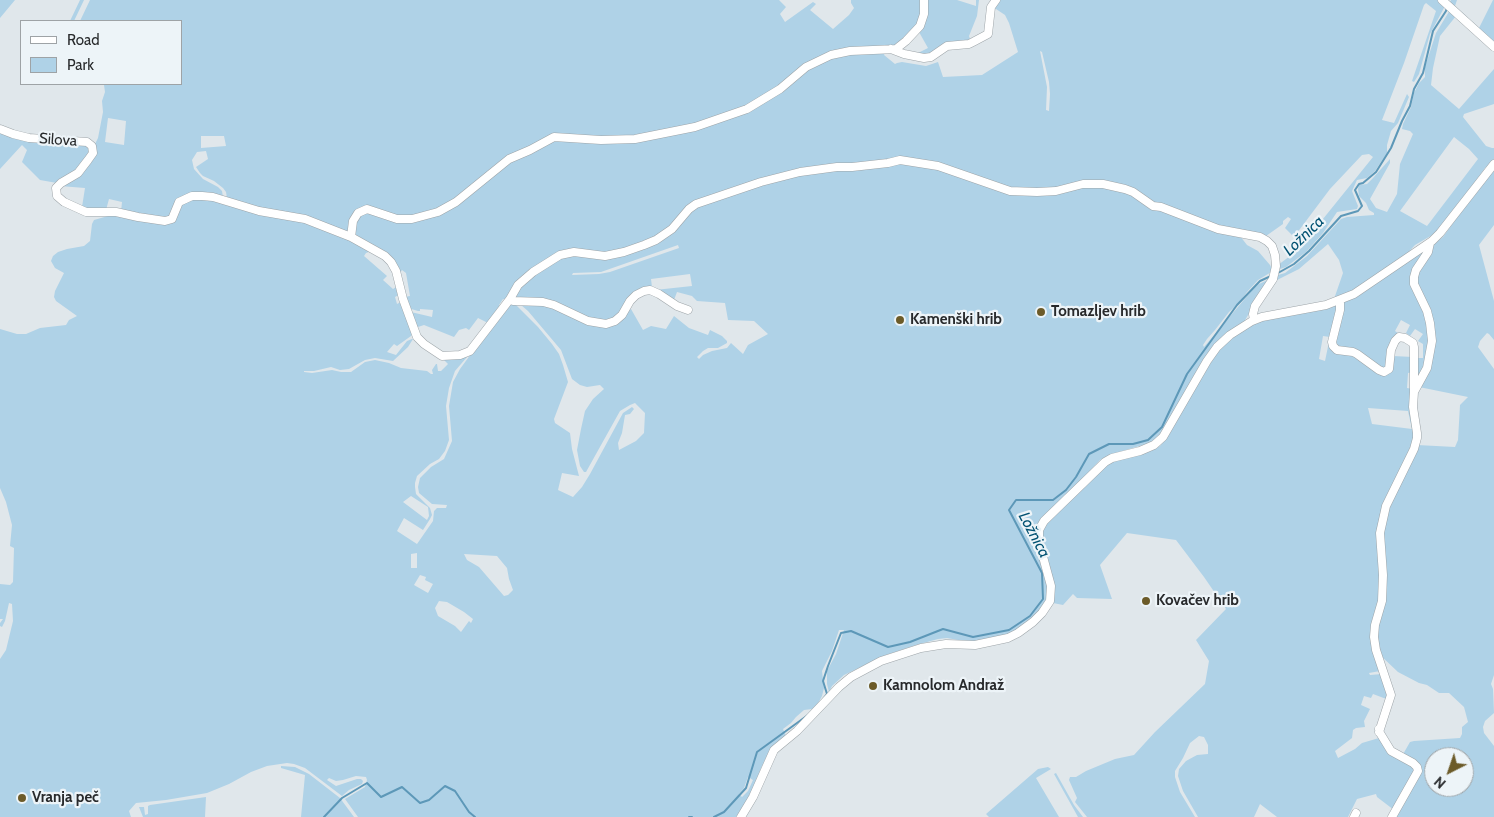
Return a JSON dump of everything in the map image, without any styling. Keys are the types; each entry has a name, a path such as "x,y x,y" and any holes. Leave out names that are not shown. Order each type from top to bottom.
{"street":[{"path":"924,0 924,14 920,26 896,49 850,50 831,55 806,68 780,89 746,109 695,127 635,139 601,140 554,137 509,159 456,202 438,212 412,219 397,219 367,209 358,213 353,221 350,236 385,256 391,262 396,271 403,299 417,337 442,356 460,355 470,351 518,286 533,272 560,255 574,252 605,256 644,245 656,240 672,229 689,209 696,204 761,182 800,172 888,163 900,160 938,166 1010,191 1056,191 1083,184 1103,184 1133,192 1153,206 1218,228 1267,240 1276,256 1276,266 1274,275 1255,306 1254,320"},
{"path":"891,49 924,58 931,57 946,46 969,44 988,34 991,7 996,0"},
{"path":"1445,3 1494,47"},
{"name":"Silova","path":"0,129 29,138 86,142 92,146 93,153 78,173 61,182 56,188 57,196 64,202 86,212 116,212 138,218 165,221 172,219 179,202 192,196 202,196 213,197 259,211 305,219 350,236"},
{"path":"740,817 753,797 774,750 797,731 851,677 881,661 921,648 946,644 975,645 1008,638 1033,622 1050,601 1051,586 1039,542 1040,530 1044,521 1105,462 1112,458 1140,451 1163,437 1217,347 1230,335 1254,320 1326,305 1354,294 1440,234 1494,164"},
{"path":"1414,392 1427,368 1432,341 1430,323 1414,284 1416,270 1428,252 1430,242"},
{"path":"513,301 543,302 554,305 588,321 606,324 622,315 630,301 644,290 650,290 688,310"},
{"path":"1340,300 1340,310 1332,342 1337,350 1357,354 1384,372 1389,369 1392,350 1395,341 1399,338 1410,340 1413,343 1415,353 1413,408 1417,433 1414,449 1386,506 1380,533 1382,601 1375,625 1374,637 1391,695 1379,732"},
{"path":"1378,720 1379,732 1391,751 1413,763 1418,771 1392,817"}],"green space":[{"path":"0,0 15,0 0,18"},
{"path":"80,0 84,0 74,20 70,20"},
{"path":"90,0 779,0 786,7 780,14 785,22 813,2 816,4 810,10 833,29 854,8 851,0 922,0 923,12 920,23 902,43 896,44 886,51 884,55 895,64 902,62 926,66 938,62 943,77 982,75 1018,52 1005,15 993,7 997,0 1440,0 1445,6 1430,34 1419,74 1414,82 1412,81 1436,11 1426,3 1424,5 1382,120 1394,123 1407,94 1409,97 1398,123 1391,131 1387,153 1375,171 1367,178 1357,180 1352,191 1358,206 1357,209 1337,212 1323,233 1306,252 1286,267 1277,270 1278,265 1306,240 1373,157 1369,154 1362,155 1330,189 1294,237 1285,228 1291,219 1288,217 1283,221 1283,224 1266,236 1219,228 1162,205 1153,204 1134,191 1111,183 1088,182 1055,190 1023,191 1002,187 939,164 898,158 853,165 836,165 769,177 698,201 686,210 668,231 637,247 613,254 571,251 559,253 540,264 518,283 506,300 503,299 499,305 500,308 488,323 478,318 469,330 466,328 459,330 454,337 424,325 415,328 410,316 411,312 432,317 433,310 420,309 418,311 408,308 404,297 410,296 406,273 402,270 399,274 394,264 386,255 356,237 355,221 363,212 370,211 400,220 418,219 443,212 465,197 506,163 533,151 532,148 507,158 463,195 445,207 416,218 395,217 365,208 356,212 349,229 345,233 309,219 271,212 229,201 223,188 203,176 196,167 208,159 206,151 197,152 192,160 194,169 203,179 218,187 222,191 223,197 199,193 185,195 175,204 172,214 167,219 121,212 122,202 109,199 106,210 88,209 82,207 85,188 60,186 80,173 93,156 103,112 102,101 105,92 104,85 182,85 182,20 80,20","holes":["1040,51 1042,52 1049,82 1049,111 1046,110 1047,87","108,118 126,121 124,145 105,142","201,136 224,136 226,146 201,148"]},
{"path":"925,0 957,0 976,6 976,0 979,0 977,16 969,36 971,42 930,56 911,52 918,53 928,48 919,32"},
{"path":"1451,0 1457,0 1455,6 1479,28 1494,0 1494,45 1449,4"},
{"path":"1450,10 1456,16 1440,36 1431,85 1459,109 1494,69 1494,104 1464,114 1463,117 1486,146 1494,148 1494,160 1485,168 1457,208 1434,234 1415,245 1403,258 1352,291 1334,299 1343,273 1339,260 1328,244 1299,269 1273,282 1278,275 1285,273 1307,256 1341,219 1374,215 1359,196 1359,185 1367,184 1390,159 1390,163 1370,199 1376,208 1387,212 1397,194 1400,164 1413,134 1402,129 1403,124 1411,107 1414,93 1419,83 1425,77 1425,67 1436,33","holes":["1454,137 1478,159 1427,226 1400,211"]},
{"path":"0,131 85,144 91,150 81,167 57,183 40,180 22,162 27,150 22,145 0,169"},
{"path":"899,163 937,169 1011,193 1048,195 1088,185 1111,187 1133,194 1154,209 1161,209 1219,231 1240,236 1247,245 1258,251 1273,271 1258,280 1207,339 1203,345 1204,347 1254,288 1272,278 1244,322 1220,340 1207,356 1161,434 1150,443 1112,454 1100,460 1041,519 1035,534 1035,545 1046,573 1048,593 1043,607 1036,617 1024,627 988,640 969,642 947,638 938,639 886,655 844,675 832,686 829,692 827,671 836,654 844,630 839,630 832,651 822,671 824,688 816,707 804,710 783,729 786,736 771,749 761,768 751,797 736,817 358,817 345,799 365,787 366,777 356,776 336,781 329,778 327,780 336,786 357,779 363,781 362,784 349,790 342,796 305,768 287,763 267,766 251,772 207,793 136,803 129,811 131,817 0,817 0,659 6,650 13,621 12,604 9,603 5,621 2,627 0,626 3,619 0,619 0,584 10,585 13,582 14,548 10,546 12,525 0,488 0,329 17,334 26,334 40,328 66,325 69,320 77,316 56,301 54,297 64,273 55,268 51,261 58,252 84,246 90,241 94,220 115,214 135,220 170,223 176,218 183,204 190,199 201,197 308,222 351,240 371,251 364,256 387,276 383,280 393,289 398,286 400,294 395,297 397,304 401,302 413,332 411,336 397,346 394,344 387,352 396,355 407,341 413,339 408,347 393,361 375,358 365,360 349,369 340,370 331,367 304,372 312,373 332,370 351,372 365,362 375,360 401,368 427,371 433,374 432,370 436,364 438,371 441,371 448,364 445,359 460,358 466,355 467,357 455,371 449,388 446,406 449,440 445,451 439,459 430,464 417,476 415,483 416,494 430,508 432,515 423,530 404,518 397,531 417,544 433,521 434,511 437,508 446,508 447,505 432,504 419,493 418,487 420,478 431,467 444,459 452,441 449,406 453,382 460,369 487,332 489,333 489,330 504,308 509,304 516,305 538,327 559,354 563,365 568,382 554,419 555,423 570,433 579,476 562,473 558,490 573,497 590,474 623,413 632,407 634,409 630,414 625,415 618,443 619,450 636,441 644,433 645,413 635,403 620,411 586,472 584,472 580,466 577,450 585,411 593,399 604,389 600,385 587,387 580,385 572,379 561,350 521,304 547,304 596,326 611,325 631,309 643,330 651,326 666,329 674,316 689,328 708,335 710,330 727,341 727,343 718,348 708,348 703,351 697,357 699,359 712,351 727,348 731,343 743,354 748,345 768,334 754,321 728,320 725,303 697,301 692,296 677,292 674,300 658,293 645,293 638,296 613,321 601,324 592,322 554,303 543,300 519,300 515,297 516,290 531,275 551,261 566,255 607,257 644,247 664,237 696,207 746,187 801,174","holes":["678,245 679,248 610,272 572,275 573,273 601,272","690,274 692,286 655,290 652,287 651,279","411,496 428,507 429,516 427,520 403,502","417,553 417,568 411,568 411,554","464,554 497,556 507,568 513,590 504,596 479,567 467,560","420,575 426,577 425,580 433,584 428,593 414,585","439,601 447,602 473,619 471,623 469,621 461,632 438,616 435,608","748,777 753,780 748,791 742,797 739,794 744,788"]},
{"path":"1494,169 1494,225 1479,245 1494,301 1494,340 1487,333 1480,341 1478,347 1494,369 1494,675 1491,684 1494,713 1485,721 1483,727 1484,733 1494,746 1494,817 1394,817 1420,769 1402,756 1410,742 1460,738 1462,727 1468,722 1464,707 1449,693 1439,693 1427,685 1398,672 1379,654 1380,671 1369,673 1370,675 1382,674 1389,700 1373,694 1371,698 1364,696 1361,705 1370,709 1364,721 1365,727 1353,730 1352,738 1335,751 1338,758 1362,743 1379,738 1392,756 1411,765 1414,775 1394,810 1377,797 1376,794 1357,799 1348,817 1277,817 1260,804 1254,817 1198,817 1183,791 1178,776 1179,769 1186,761 1197,755 1208,754 1208,745 1204,737 1199,736 1190,743 1175,771 1180,792 1195,817 1087,817 1075,802 1077,798 1069,780 1070,777 1076,777 1115,759 1134,755 1205,684 1209,661 1196,640 1226,609 1176,540 1127,533 1100,565 1112,599 1077,598 1073,594 1063,605 1053,603 1053,582 1043,550 1042,531 1046,524 1102,468 1114,460 1143,454 1160,446 1168,436 1197,384 1222,345 1246,327 1262,321 1338,305 1330,344 1384,374 1393,356 1413,357 1413,372 1408,373 1407,388 1413,389 1417,445 1455,447 1458,440 1460,405 1468,397 1419,387 1433,343 1424,303 1415,276 1433,245 1443,237","holes":["1323,336 1330,337 1325,361 1319,359","1368,408 1408,411 1412,429 1372,424"]},
{"path":"1425,250 1414,271 1430,340 1426,368 1416,386 1416,358 1423,358 1423,344 1418,341 1423,334 1415,329 1410,336 1406,333 1410,325 1401,320 1395,331 1401,335 1386,370 1334,346 1343,303"},
{"path":"281,766 295,767 309,774 340,798 354,817 301,817 305,775 281,768"},
{"path":"1048,767 1051,769 1036,778 1059,817 989,817 986,814 1038,769"},
{"path":"1056,773 1083,817 1078,817 1054,774"},
{"path":"206,797 205,817 143,817 139,807 144,807 145,815 148,814 148,806 150,805"}],"waterway":[{"name":"Ložnica","path":"1278,273 1294,264 1309,251 1341,216 1358,211 1362,206 1355,190 1359,184 1376,172 1391,148 1410,106 1414,89 1423,73 1433,31 1447,7"},
{"name":"Ložnica","path":"823,699 827,694 823,681 841,633 851,631 888,647 910,642 943,629 973,637 1009,630 1030,616 1043,599 1042,573 1009,510 1016,500 1053,500 1066,490 1089,454 1109,444 1133,444 1148,440 1162,427 1187,374 1237,305 1260,281 1271,276"},
{"name":"Ložnica","path":"714,817 724,812 746,788 757,752 808,715"},
{"name":"Ložnica","path":"324,817 342,798 367,783 381,797 402,787 420,803 429,800 445,786 455,791 469,812 475,817"}],"place":[{"name":"Tomazljev hrib","path":"1041,312"},
{"name":"Kamenški hrib","path":"900,320"},
{"name":"Kovačev hrib","path":"1146,601"},
{"name":"Kamnolom Andraž","path":"873,686"},
{"name":"Vranja peč","path":"22,798"}]}
